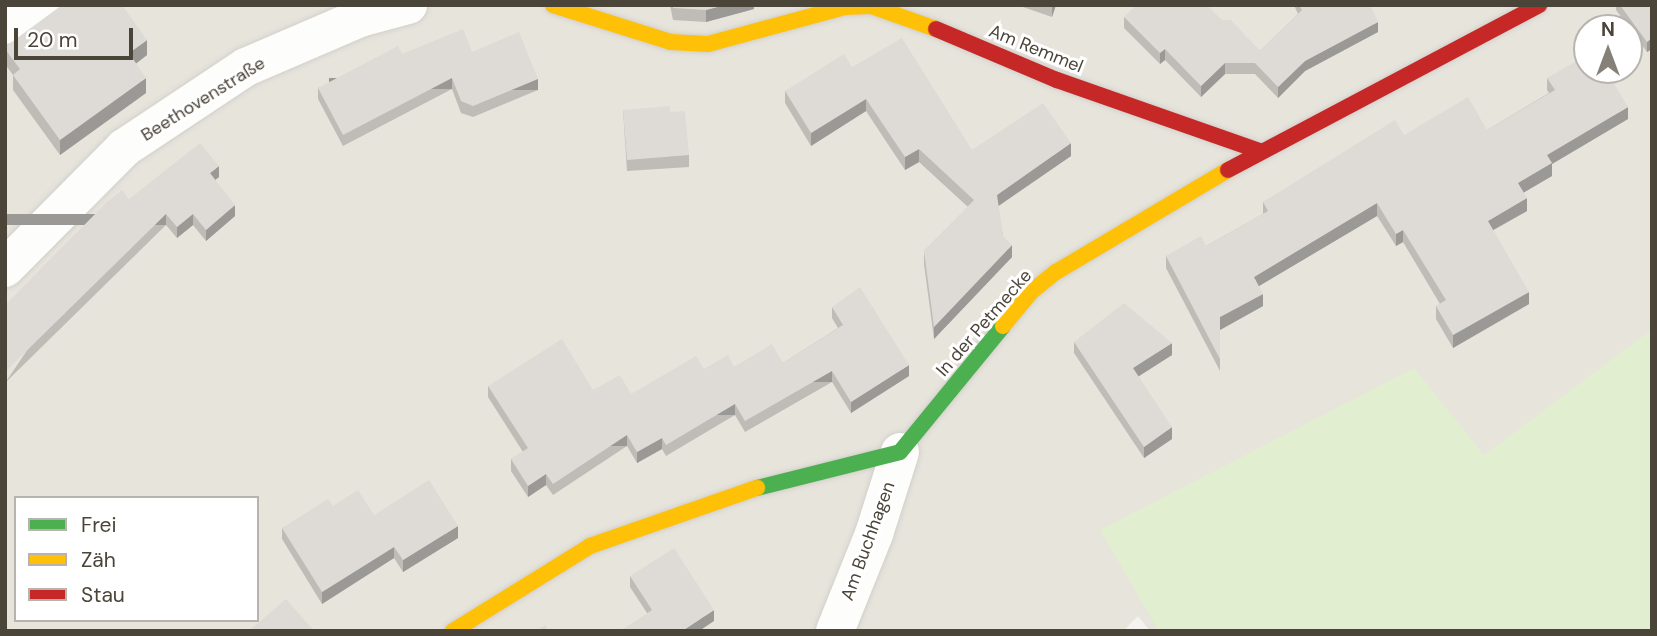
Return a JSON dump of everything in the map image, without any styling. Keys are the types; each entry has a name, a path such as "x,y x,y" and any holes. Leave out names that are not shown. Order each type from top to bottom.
{"street":[{"path":"5,25 42,5"},
{"name":"Beethovenstraße","path":"5,268 124,148 246,67 357,12 408,5"},
{"name":"Am Remmel","path":"554,5 670,42 708,44 845,7 871,6 900,13 1057,80 1260,151"},
{"name":"In der Petmecke","path":"900,452 1031,292 1094,246 1260,151 1539,5"},
{"path":"453,631 590,546 733,494 900,452"},
{"name":"Am Buchhagen","path":"835,631 874,534 900,452"}],"shaded area":[{"path":"5,5 1652,5 1652,631 1150,631 1138,616 1123,631 5,631"}],"green space":[{"path":"1652,329 1652,631 1159,631 1100,530 1414,368 1484,455"}],"building":[{"path":"62,5 122,5 147,40 129,53 146,78 60,140 13,75 20,69 5,47"},
{"path":"672,5 725,5 706,10 673,8"},
{"path":"1136,5 1207,5 1222,20 1231,20 1260,51 1302,10 1299,5 1370,5 1378,22 1305,61 1278,87 1255,63 1225,63 1201,86 1165,49 1160,53 1124,17"},
{"path":"1620,5 1652,5 1652,38 1647,42 1643,37 1643,14 1627,14"},
{"path":"463,29 472,52 519,32 538,79 473,106 461,101 452,78 343,135 318,88 398,46 402,54"},
{"path":"902,38 972,150 1043,103 1071,143 997,195 1003,236 1012,245 934,327 924,251 974,200 919,149 905,157 866,99 811,133 785,91 844,54 852,67"},
{"path":"1573,63 1573,84 1614,84 1628,107 1547,155 1552,163 1518,183 1527,198 1488,221 1529,292 1453,335 1436,306 1446,300 1403,230 1396,234 1377,203 1254,277 1263,294 1220,317 1220,359 1166,256 1201,236 1206,246 1268,211 1263,202 1395,120 1404,135 1468,97 1487,130 1555,90 1547,78"},
{"path":"670,106 670,112 685,111 689,155 627,160 623,110"},
{"path":"200,143 219,166 210,173 235,205 206,230 193,214 177,227 166,214 5,372 5,305 107,202 122,190 129,199"},
{"path":"860,287 909,365 851,402 832,371 745,421 735,404 666,445 662,438 637,452 627,435 553,484 546,474 528,486 511,459 528,448 488,386 562,339 593,390 620,375 631,394 696,356 704,369 728,355 734,367 772,344 783,363 843,325 832,307"},
{"path":"1124,303 1172,343 1133,368 1172,427 1144,447 1074,342"},
{"path":"429,480 458,526 403,560 394,547 322,592 282,528 328,499 333,506 358,490 374,515"},
{"path":"674,548 714,610 682,631 620,631 652,610 630,576"},
{"path":"286,599 314,631 249,631"},
{"path":"545,625 548,631 536,631"}],"traffic: fast":[{"path":"757,488 900,452 1003,326"}],"traffic: slow":[{"path":"553,5 670,42 708,44 845,7 871,6 936,29"},
{"path":"1003,326 1031,292 1056,272 1228,170"},
{"path":"453,631 590,546 757,488"}],"traffic: jam":[{"path":"1228,170 1539,5"},
{"path":"936,29 1057,80 1260,151"}]}
